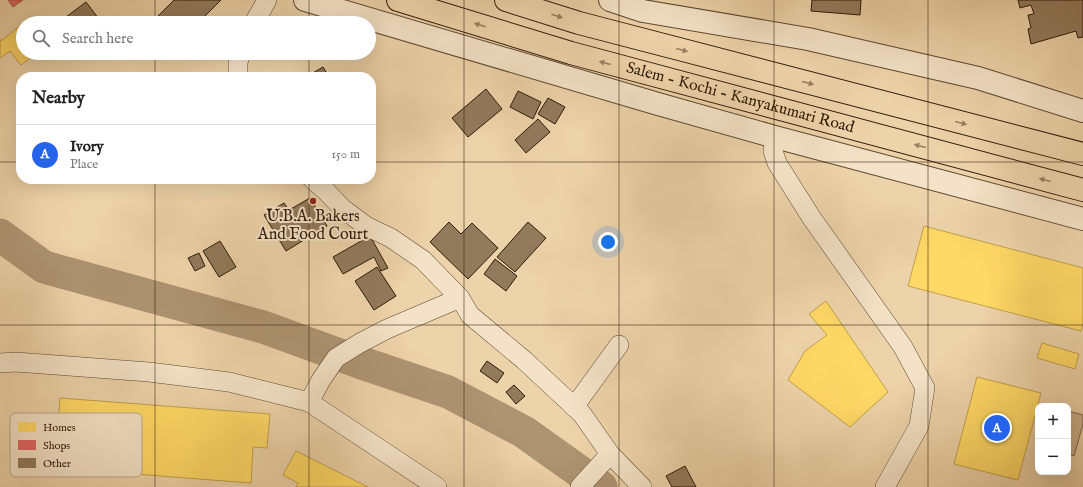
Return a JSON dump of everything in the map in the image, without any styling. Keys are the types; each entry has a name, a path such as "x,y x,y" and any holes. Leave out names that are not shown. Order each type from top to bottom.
{"highway":[{"name":"Salem - Kochi - Kanyakumari Road","path":"398,0 570,53 1083,190"},
{"name":"Salem - Kochi - Kanyakumari Road","path":"506,0 579,23 1083,154"}],"street":[{"path":"258,16 267,0"},
{"path":"305,0 359,16"},
{"path":"610,0 643,11 808,39 978,78 1083,111"},
{"path":"376,21 643,100 775,137 1083,219"},
{"path":"238,72 239,60"},
{"path":"775,137 773,151 777,163 811,217 904,347 925,388 919,426 885,487"},
{"path":"318,184 348,213 366,226 391,238 423,260 460,298 470,315 524,360 582,414 604,459 642,487"},
{"path":"309,402 321,380 336,358 387,329 460,298"},
{"path":"574,407 619,345"},
{"path":"0,363 16,362 156,373 229,382 309,402 437,487"},
{"path":"580,487 604,459"}],"shaded area":[{"path":"1071,412 1083,415 1083,424 1074,456 1071,455"}],"building: Homes":[{"path":"16,29 16,59 10,51 0,58 0,39 1,41"},
{"path":"17,60 28,60 21,65"},
{"path":"924,226 1083,268 1083,323 1081,331 908,286"},
{"path":"826,301 888,392 850,427 788,380 805,351 827,335 809,314"},
{"path":"1042,343 1079,354 1075,369 1037,358"},
{"path":"977,377 1041,393 1038,403 1035,403 1035,416 1018,480 954,464"},
{"path":"60,398 270,414 267,448 253,447 251,483 142,475 142,413 59,413"},
{"path":"296,451 368,487 296,487 298,483 283,475"}],"building: Shops":[{"path":"8,0 23,0 13,7"}],"building: Other":[{"path":"174,0 221,0 205,16 158,16"},
{"path":"812,0 861,0 860,15 811,11"},
{"path":"1018,0 1083,0 1083,37 1078,38 1076,31 1031,44 1028,29 1031,28 1028,15 1034,14 1031,5 1020,8"},
{"path":"86,2 97,16 67,16"},
{"path":"323,67 326,72 314,72"},
{"path":"486,89 502,109 468,137 452,118"},
{"path":"518,91 541,102 533,119 510,107"},
{"path":"548,98 565,107 555,124 538,114"},
{"path":"538,119 550,132 526,153 515,140"},
{"path":"310,198 327,226 286,251 264,215 284,203 289,210"},
{"path":"449,222 461,234 472,223 498,248 468,279 430,242"},
{"path":"528,222 546,238 515,272 497,257"},
{"path":"370,236 388,268 381,271 374,257 343,274 333,257"},
{"path":"220,241 236,267 219,277 203,251"},
{"path":"199,253 205,266 195,271 188,258"},
{"path":"495,259 517,276 506,291 484,274"},
{"path":"377,267 396,296 374,310 355,281"},
{"path":"487,361 504,373 497,383 480,371"},
{"path":"514,385 525,396 516,404 506,392"},
{"path":"685,466 696,487 672,487 666,476"}],"waterway":[{"path":"0,235 44,267 263,327 448,392 524,432 601,487"}],"place":[{"name":"U.B.A. Bakers And Food Court","path":"313,201"},
{"name":"Ivory","path":"997,428"}]}
